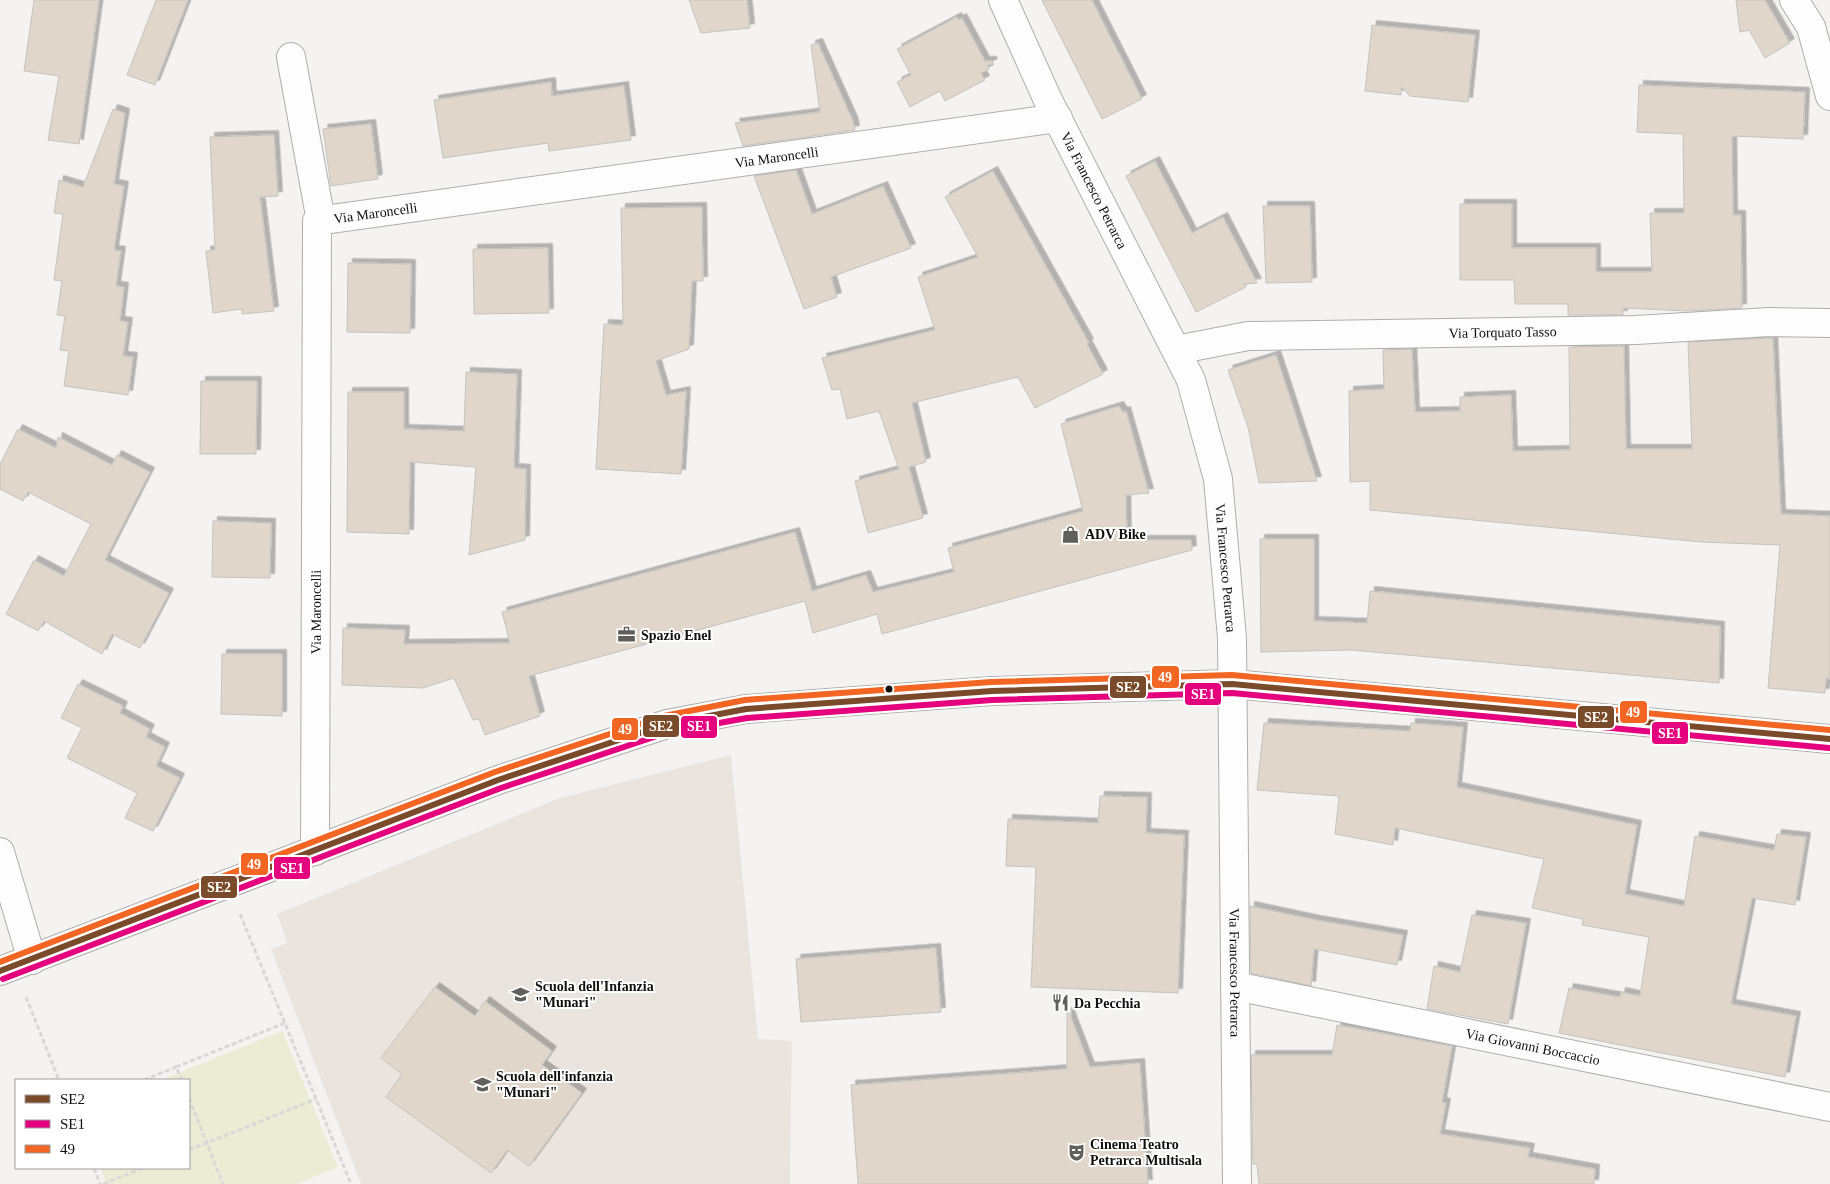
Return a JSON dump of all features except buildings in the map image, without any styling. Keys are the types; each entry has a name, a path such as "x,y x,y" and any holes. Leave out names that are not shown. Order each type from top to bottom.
{"main road":[{"path":"15,966 498,780 592,747 667,724 746,709 992,690 1232,684 1830,739"}],"street":[{"name":"Via Francesco Petrarca","path":"1003,0 1058,118 1191,380 1218,479 1232,638 1237,1184"},
{"path":"1794,0 1811,27 1830,96"},
{"path":"291,58 322,221"},
{"name":"Via Maroncelli","path":"314,850 317,221 1058,118"},
{"name":"Via Torquato Tasso","path":"1176,350 1248,336 1636,330 1769,322 1830,323"},
{"path":"0,852 15,966"},
{"name":"Via Giovanni Boccaccio","path":"1235,986 1830,1107"}],"path":[{"path":"228,884 351,1184"},
{"path":"15,966 59,1079"},
{"path":"146,1079 285,1023"},
{"path":"176,1067 182,1079"},
{"path":"190,1150 316,1099"},
{"path":"190,1101 223,1184"},
{"path":"94,1169 101,1184 140,1169"}],"shaded area":[{"name":"Scuola dell'Infanzia \"Munari\"","path":"731,755 758,1039 792,1041 790,1184 361,1184 271,949 287,943 277,914 560,798"}],"green space":[{"path":"282,1031 338,1167 297,1184 107,1184 100,1169 190,1169 190,1079 163,1079"}],"transit line":[{"name":"49","path":"0,962 495,772 664,716 745,700 991,682 1232,675 1830,730"},
{"name":"SE2","path":"0,971 498,780 667,724 746,709 992,691 1232,684 1830,739"},
{"name":"SE1","path":"3,979 501,788 669,732 747,718 992,700 1232,693 1829,748"}],"place":[{"name":"ADV Bike","path":"1071,534"},
{"name":"Spazio Enel","path":"627,635"},
{"name":"Scuola dell'Infanzia \"Munari\"","path":"521,994"},
{"name":"Da Pecchia","path":"1060,1003"},
{"name":"Scuola dell'infanzia \"Munari\"","path":"482,1084"},
{"name":"Cinema Teatro Petrarca Multisala","path":"1076,1152"}]}
